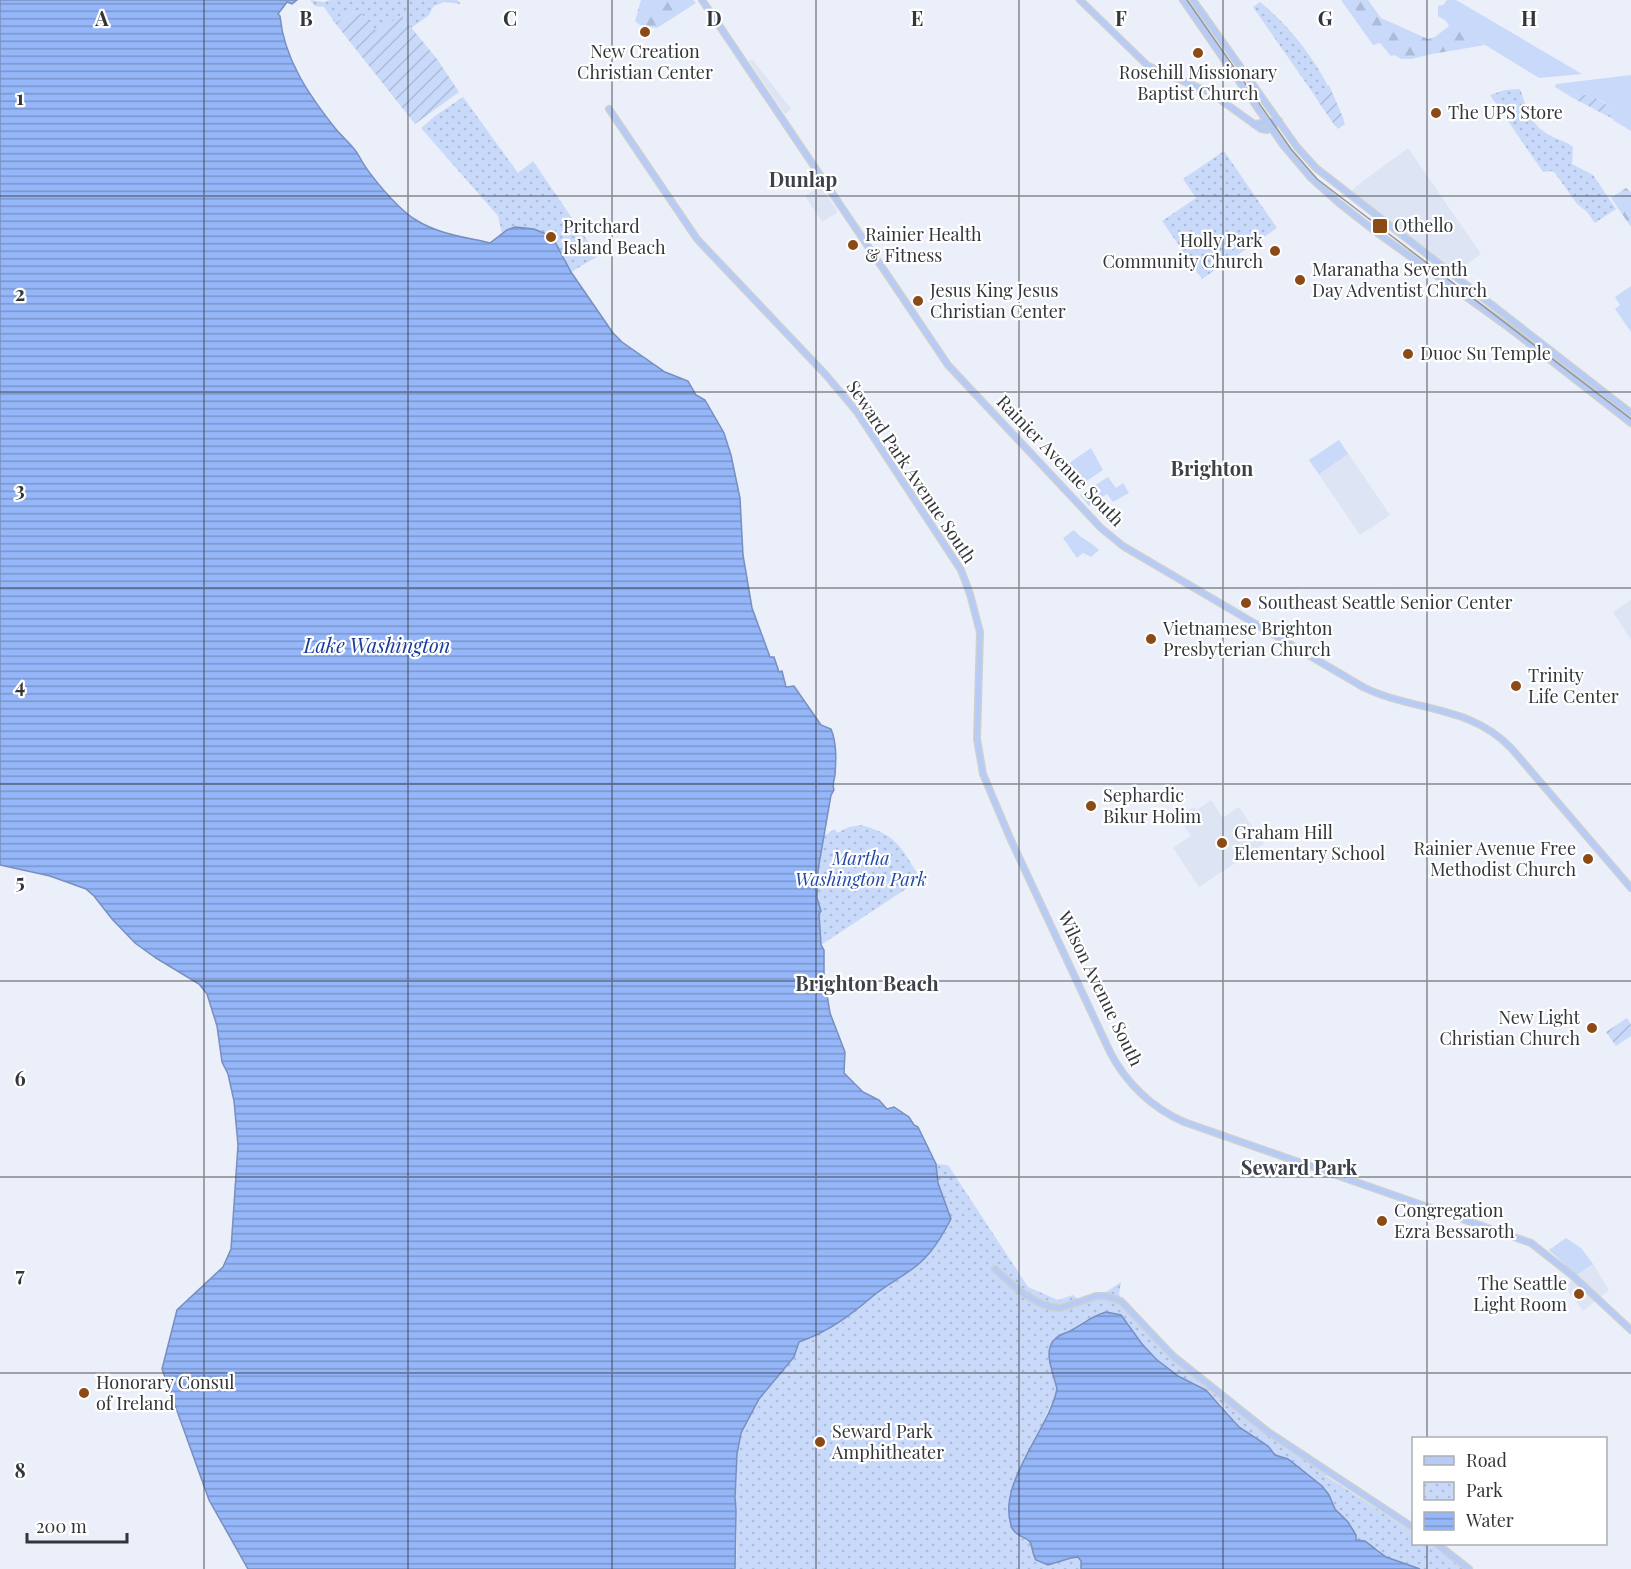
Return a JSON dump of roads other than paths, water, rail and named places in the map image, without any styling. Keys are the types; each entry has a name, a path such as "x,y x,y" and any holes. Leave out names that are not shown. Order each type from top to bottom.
{"main road":[{"name":"Rainier Avenue South","path":"702,0 944,359 1052,478 1101,528 1123,546 1362,687 1378,694 1461,716 1490,729 1512,749 1631,888"},
{"path":"1080,0 1148,66 1201,87 1264,130 1279,121"},
{"path":"1183,0 1300,167 1339,203 1508,327 1631,423"},
{"path":"1193,0 1305,158 1332,182 1631,413"},
{"name":"Seward Park Avenue South","path":"609,109 697,239 848,400 961,570 980,632 977,739 980,764 989,791 1031,883"},
{"path":"1254,124 1279,121"},
{"name":"Wilson Avenue South","path":"1031,883 1113,1057 1130,1082 1157,1107 1173,1117 1207,1131 1531,1243 1631,1330"},
{"path":"995,1269 1031,1297 1055,1308 1096,1296 1106,1296 1121,1301 1173,1356 1267,1431 1412,1527"},
{"path":"1438,1545 1469,1569"}],"water":[{"name":"Lake Washington","path":"0,0 297,0 292,4 287,2 278,14 292,62 316,103 392,200 424,225 461,237 490,243 515,227 534,229 546,234 554,240 571,272 613,333 622,342 665,372 688,381 696,395 705,400 724,433 740,498 743,555 752,608 770,657 774,657 779,672 782,671 786,687 794,686 821,725 831,729 834,740 836,758 834,790 831,795 818,870 817,898 821,911 819,914 821,945 824,950 824,976 830,1013 845,1052 844,1073 863,1092 879,1100 887,1109 894,1107 909,1117 918,1127 936,1164 938,1183 951,1219 931,1251 915,1267 839,1322 799,1342 794,1357 759,1399 741,1433 737,1454 735,1569 248,1569 209,1500 162,1369 177,1310 223,1267 231,1249 238,1145 234,1101 228,1074 222,1062 217,1026 207,994 199,984 135,943 86,889 50,876 0,865"},
{"path":"1106,1312 1121,1315 1156,1359 1178,1376 1206,1390 1239,1427 1268,1446 1275,1455 1288,1459 1322,1486 1335,1509 1348,1522 1356,1535 1356,1540 1365,1541 1386,1557 1420,1569 1081,1569 1081,1561 1078,1557 1048,1565 1036,1560 1030,1542 1012,1528 1009,1511 1011,1494 1017,1476 1052,1405 1057,1389 1049,1350 1057,1337"}],"tram line":[{"path":"1187,0 1291,149 1317,179 1631,419"}],"place":[{"name":"New Creation Christian Center","path":"645,32"},
{"name":"Rosehill Missionary Baptist Church","path":"1198,53"},
{"name":"The UPS Store","path":"1436,113"},
{"name":"Othello","path":"1380,226"},
{"name":"Pritchard Island Beach","path":"551,237"},
{"name":"Rainier Health & Fitness","path":"853,245"},
{"name":"Holly Park Community Church","path":"1275,251"},
{"name":"Maranatha Seventh Day Adventist Church","path":"1300,280"},
{"name":"Jesus King Jesus Christian Center","path":"918,301"},
{"name":"Duoc Su Temple","path":"1408,354"},
{"name":"Southeast Seattle Senior Center","path":"1246,603"},
{"name":"Vietnamese Brighton Presbyterian Church","path":"1151,639"},
{"name":"Trinity Life Center","path":"1516,686"},
{"name":"Sephardic Bikur Holim","path":"1091,806"},
{"name":"Graham Hill Elementary School","path":"1222,843"},
{"name":"Rainier Avenue Free Methodist Church","path":"1588,859"},
{"name":"New Light Christian Church","path":"1592,1028"},
{"name":"Congregation Ezra Bessaroth","path":"1382,1221"},
{"name":"The Seattle Light Room","path":"1579,1294"},
{"name":"Honorary Consul of Ireland","path":"84,1393"},
{"name":"Seward Park Amphitheater","path":"820,1442"}],"district":[{"name":"Dunlap","path":"803,180"},
{"name":"Brighton","path":"1212,469"},
{"name":"Brighton Beach","path":"867,984"},
{"name":"Seward Park","path":"1299,1168"}],"park label":[{"name":"Martha Washington Park","path":"861,869"}]}
